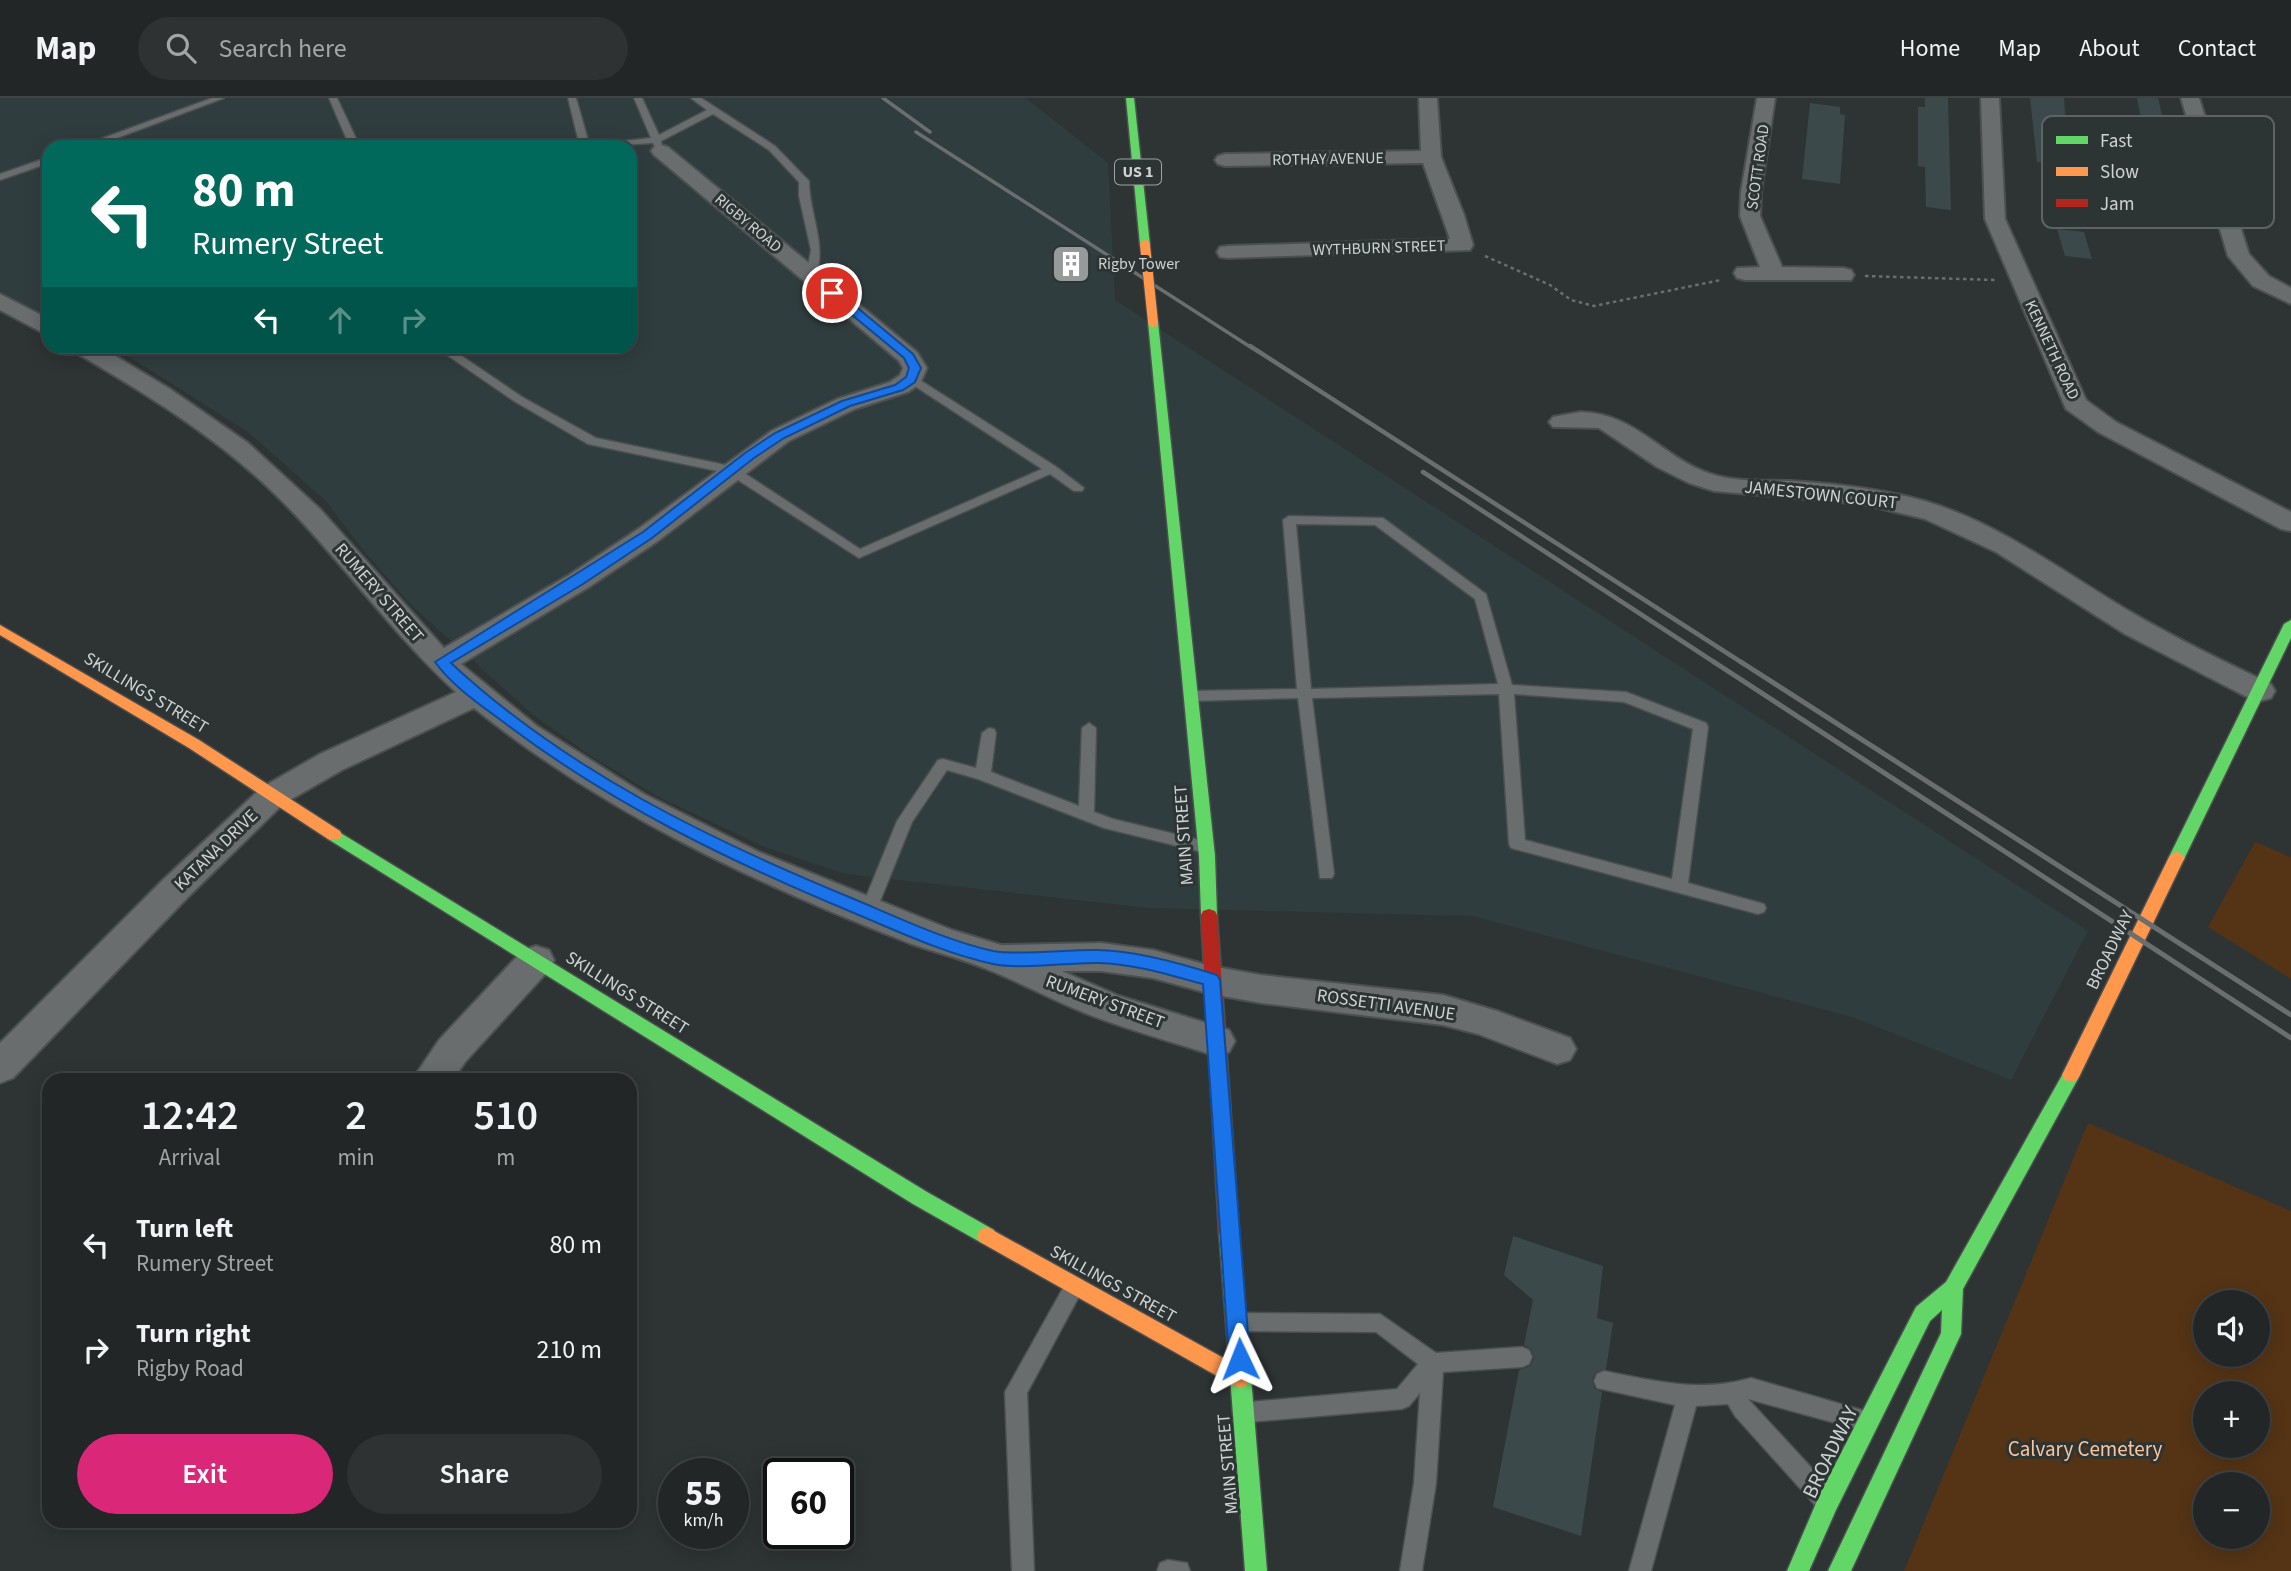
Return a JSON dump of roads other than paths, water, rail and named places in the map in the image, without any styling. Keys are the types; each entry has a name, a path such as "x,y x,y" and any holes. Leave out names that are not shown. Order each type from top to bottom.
{"main road":[{"name":"MAIN STREET","path":"1130,98 1206,846 1211,980 1221,1126 1256,1571"},
{"name":"BROADWAY","path":"1798,1571 1828,1502 1923,1314 1953,1288 2068,1082 2291,624"},
{"name":"SKILLINGS STREET","path":"5,638 194,744 272,796 920,1198 1240,1378"},
{"name":"BROADWAY","path":"1839,1571 1951,1334 1953,1288"}],"street":[{"name":"WYTHBURN STREET","path":"1228,252 1462,245 1454,215 1431,157 1428,98"},
{"name":"SCOTT ROAD","path":"1766,98 1751,192 1750,216 1774,273"},
{"name":"KENNETH ROAD","path":"1990,98 1995,219 2075,404 2107,427 2291,523"},
{"path":"2190,98 2196,116"},
{"name":"RIGBY ROAD","path":"658,145 909,357 915,368 911,379"},
{"name":"ROTHAY AVENUE","path":"1225,160 1431,157"},
{"path":"2230,228 2239,256 2261,281 2291,297"},
{"path":"1745,273 1843,275"},
{"path":"0,301 42,325"},
{"name":"RUMERY STREET","path":"94,354 188,412 274,480 334,541 382,599 442,662 476,695 556,754 669,821 762,868 924,935 995,958 1105,1006 1216,1041"},
{"path":"442,662 579,581 648,535 731,470 780,436 812,418 899,387 911,379"},
{"name":"JAMESTOWN COURT","path":"1562,422 1582,418 1604,421 1626,431 1660,458 1705,480 1740,487 1821,491 1876,498 1935,513 1997,543 2121,619 2260,691"},
{"name":"KATANA DRIVE","path":"0,1067 177,887 272,796 331,762 476,695"},
{"name":"RUMERY STREET","path":"995,958 1101,957 1153,964 1211,980"},
{"path":"436,1073 452,1051 536,960"},
{"name":"ROSSETTI AVENUE","path":"1211,980 1261,989 1443,1010 1484,1021 1557,1049"}],"lane":[{"path":"103,140 220,98"},
{"path":"333,98 352,140"},
{"path":"572,98 583,140"},
{"path":"638,98 658,145"},
{"path":"695,98 772,148 804,181 804,196 816,250 811,276"},
{"path":"637,146 658,145 713,110"},
{"path":"1,176 42,162"},
{"path":"451,354 518,399 592,441 731,470 859,554 1051,470"},
{"path":"911,379 1078,488"},
{"path":"1326,874 1304,692 1289,520 1378,521 1480,597 1506,689 1517,844 1758,908"},
{"path":"1191,696 1506,689 1626,696 1701,727 1679,887"},
{"path":"1086,814 1089,728"},
{"path":"983,775 989,733"},
{"path":"868,912 905,821 943,764 983,775 1110,824 1206,846"},
{"path":"1023,1571 1016,1392 1075,1285"},
{"path":"1238,1322 1380,1323 1433,1363 1522,1357"},
{"path":"1243,1413 1402,1399 1433,1363"},
{"path":"1410,1571 1425,1483 1433,1363"},
{"path":"1604,1381 1688,1397 1734,1393 1751,1388 1868,1422"},
{"path":"1734,1393 1742,1409 1828,1502"},
{"path":"1640,1571 1688,1397"},
{"path":"1168,1571 1179,1571"}],"railway":[{"path":"883,98 930,132"},
{"path":"916,132 1252,348"},
{"path":"1250,346 1744,664"},
{"path":"1423,472 1717,664"},
{"path":"1714,662 2291,1038"},
{"path":"1741,662 2291,1015"}],"place":[{"name":"Rigby Tower","path":"1071,264"}],"park label":[{"name":"Calvary Cemetery","path":"2085,1449"}]}
